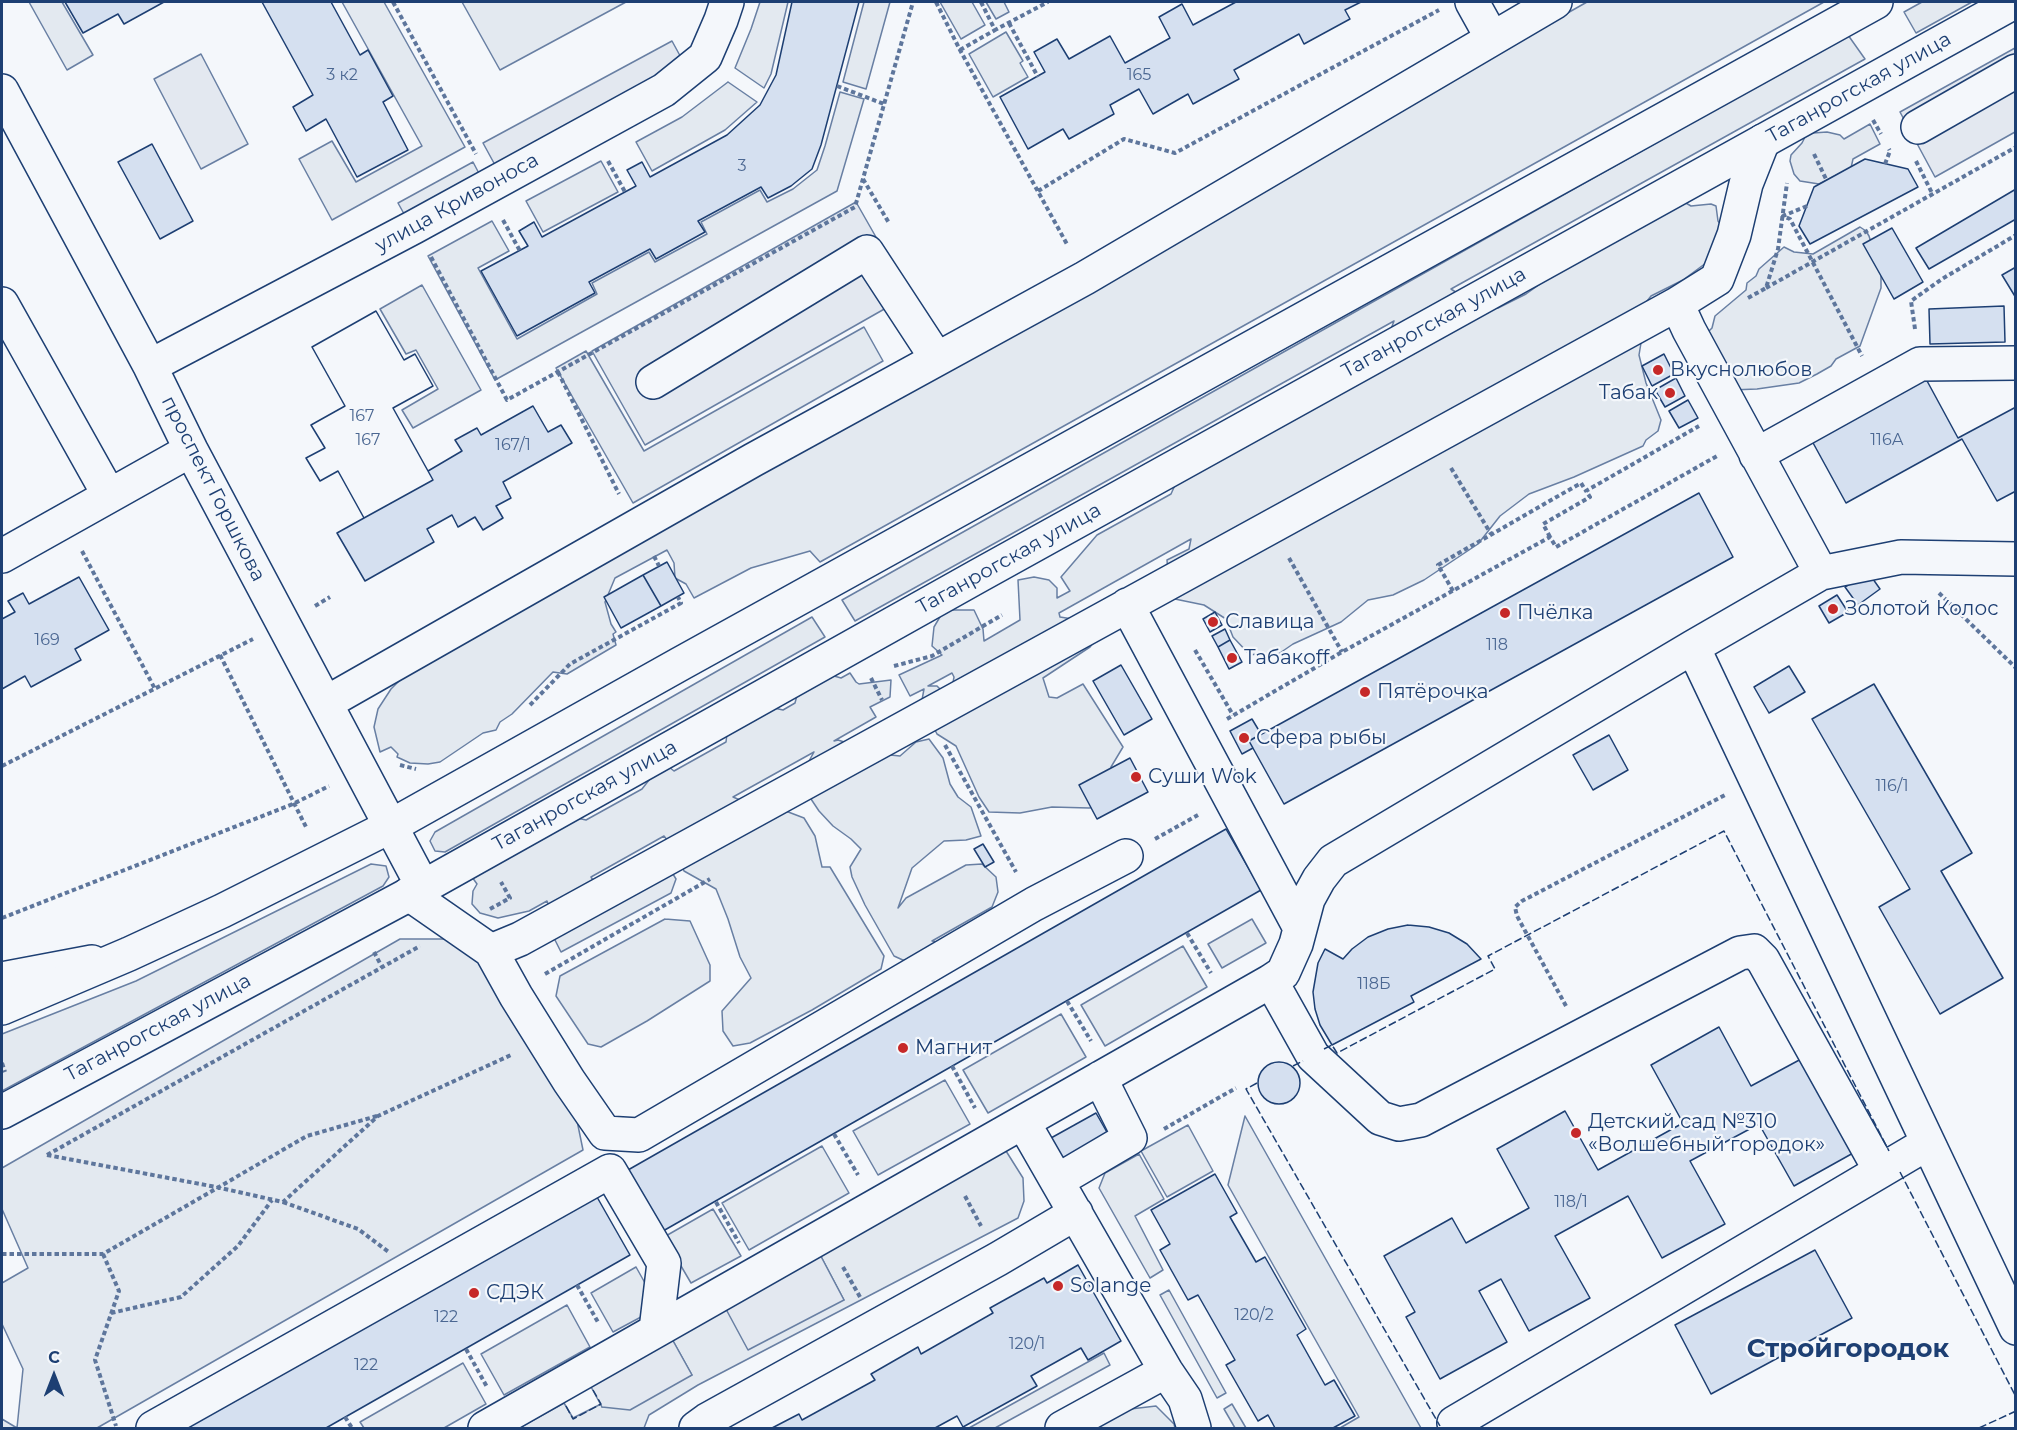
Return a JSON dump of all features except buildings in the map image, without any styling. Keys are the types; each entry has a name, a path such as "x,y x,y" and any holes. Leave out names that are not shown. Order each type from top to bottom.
{"main road":[{"name":"улица Кривоноса","path":"150,366 414,228 664,90 705,57 727,2"},
{"path":"326,703 753,460 1085,278 1555,2"},
{"path":"2,1008 129,954 391,826 680,663 1876,2"},
{"name":"Таганрогская улица","path":"2,1112 416,891 998,564 2014,2"},
{"path":"1458,4 1492,38"},
{"path":"1918,127 2016,71"},
{"name":"проспект Горшкова","path":"2,91 150,366 191,450 391,826 416,891"},
{"path":"491,951 529,934 1677,304 1717,279 1734,235 1746,184 1763,141"},
{"path":"652,382 867,252 937,359"},
{"path":"2,304 109,495"},
{"path":"1677,304 1821,573"},
{"path":"1756,454 1920,364 2016,363"},
{"path":"2,556 191,450"},
{"path":"485,1428 1023,1122 1098,1064 1271,981 1283,973 1296,944 1308,899 1319,879 1333,861 1821,573 1901,557 2016,560"},
{"path":"1127,605 1300,927"},
{"path":"1693,647 1928,1143 2005,1277 2016,1328"},
{"path":"416,891 491,951 569,1081 605,1133 639,1135 1034,904 1126,856"},
{"path":"1271,981 1313,1056 1380,1118 1399,1124 1421,1120 1740,952 1754,951 1763,960 1880,1170"},
{"path":"2,979 129,954"},
{"path":"1057,1182 1130,1138 1098,1064"},
{"path":"1023,1122 1166,1371 1185,1399 1194,1428"},
{"path":"1454,1423 1928,1143"},
{"path":"153,1428 610,1171 664,1263 656,1330"},
{"path":"696,1428 1076,1213"},
{"path":"1062,1428 1166,1371"}],"path":[{"path":"393,2 492,184"},
{"path":"414,228 507,400 855,207 913,2"},
{"path":"936,2 1085,278"},
{"path":"981,2 994,30"},
{"path":"960,50 1048,2"},
{"path":"1038,191 1124,139 1175,153 1458,4"},
{"path":"1009,23 1038,77"},
{"path":"837,86 884,104"},
{"path":"1809,146 1827,181"},
{"path":"1766,288 2016,147"},
{"path":"1807,206 1783,216 1790,219 1878,387"},
{"path":"1920,364 1911,301 1942,279 2016,235"},
{"path":"558,372 638,527"},
{"path":"1586,491 1708,421"},
{"path":"1449,465 1491,534"},
{"path":"1453,591 1438,565 1581,483 1590,497 1543,524 1556,547 1695,468"},
{"path":"66,520 155,688"},
{"path":"1198,735 1550,537"},
{"path":"1287,555 1342,652"},
{"path":"1901,557 2016,668"},
{"path":"2,766 330,597"},
{"path":"1193,646 1233,716"},
{"path":"220,655 323,860"},
{"path":"945,745 1034,904"},
{"path":"1582,1036 1517,916 1515,908 1522,901 1755,779"},
{"path":"1126,856 1208,809"},
{"path":"357,922 382,967"},
{"path":"1187,933 1216,982"},
{"path":"1067,1001 1098,1064"},
{"path":"2,1254 103,1254 307,1136 378,1116 544,1040"},
{"path":"952,1066 979,1115"},
{"path":"1154,1134 1236,1088"},
{"path":"283,1202 378,1116"},
{"path":"834,1134 862,1182"},
{"path":"46,1155 283,1202 358,1229 422,1277"},
{"path":"111,1314 181,1297 238,1246 272,1200"},
{"path":"716,1202 742,1249"},
{"path":"103,1254 119,1291 95,1360 117,1428"},
{"path":"577,1285 604,1334"},
{"path":"466,1348 488,1388"},
{"path":"345,1417 352,1428"}],"shaded area":[{"path":"29,2 62,2 93,55 67,70"},
{"path":"342,2 384,2 465,147 332,220 299,159 332,141 356,182 422,146"},
{"path":"462,2 626,2 500,70"},
{"path":"760,2 788,2 771,74 764,88 735,68"},
{"path":"864,2 890,2 866,89 843,82"},
{"path":"940,2 972,2 985,25 961,39"},
{"path":"986,2 1004,2 1009,12 996,19"},
{"path":"1587,2 1824,2 820,562 810,551 751,568 694,598 686,584 675,578 674,563 667,550 615,578 605,602 611,624 616,632 613,634 616,645 567,674 553,672 512,714 500,722 496,730 483,733 440,762 410,763 397,757 398,754 391,747 380,752 374,727 378,709 391,689 415,665"},
{"path":"1922,2 1972,2 1916,33 1904,12"},
{"path":"1006,32 1023,61 1020,63 1028,77 993,97 969,54"},
{"path":"1848,35 1865,59 1451,289 1465,298 1498,308 1526,294 1679,199 1691,206 1711,204 1716,206 1718,221 1722,226 1710,260 1683,280 1651,296 1644,305 1645,319 1639,355 1646,383 1661,420 1658,431 1646,440 1643,446 1529,494 1500,516 1478,544 1424,580 1393,595 1368,600 1341,622 1293,644 1277,655 1265,657 1257,654 1250,655 1233,637 1226,619 1204,605 1170,598 1167,560 1189,549 1191,539 1059,613 1060,617 1085,621 1100,634 1090,647 1043,678 1049,697 1057,698 1083,684 1123,747 1111,767 1121,804 1089,808 1052,807 1020,813 989,812 979,797 956,746 937,734 922,700 924,689 910,696 899,675 942,655 932,646 934,627 944,610 974,610 983,629 984,641 1020,620 1018,580 1034,577 1049,580 1057,588 1057,598 1070,591 1061,577 1097,535 1171,494 1175,485 1391,329 1394,321 855,621 842,600","holes":["952,673 954,677 950,699 937,686 928,686"]},
{"path":"672,41 684,63 495,165 483,143"},
{"path":"2015,48 2015,132 1935,177 1900,112"},
{"path":"201,54 248,144 201,169 154,79"},
{"path":"728,82 757,102 725,130 652,171 636,142 682,117"},
{"path":"840,92 864,99 837,191 495,380 428,256 492,221 509,251 478,268 517,339 597,294 592,283 649,252 655,262 707,234 701,222 760,190 767,202 793,189 817,170"},
{"path":"1870,124 1880,144 1853,159 1851,168 1819,184 1800,181 1794,174 1790,161 1791,155 1805,137 1813,133 1827,132 1840,135 1844,139"},
{"path":"601,161 618,192 543,232 526,201"},
{"path":"473,162 483,181 408,221 398,203"},
{"path":"856,202 909,295 645,445 592,351"},
{"path":"1860,227 1869,236 1881,275 1881,288 1860,346 1836,359 1831,366 1799,383 1731,390 1707,333 1712,328 1715,316 1746,290 1747,283 1756,276 1759,269 1784,247 1794,252 1813,254"},
{"path":"422,285 481,390 413,428 402,410 438,389 416,350 406,354 380,309"},
{"path":"864,327 883,361 633,503 556,368 586,351 644,451"},
{"path":"812,617 825,637 445,852 435,851 430,841 435,832"},
{"path":"824,673 841,678 850,673 859,684 891,680 890,697 870,707 876,717 834,741 838,740 881,754 900,756 916,742 929,739 943,758 950,784 958,797 971,807 981,836 966,840 944,841 912,868 898,908 906,898 966,865 982,864 996,877 998,892 992,907 932,941 937,942 905,961 894,956 852,877 850,867 861,849 833,826 811,799 804,770 814,752 733,797 754,806 671,845 664,836 591,877 600,892 551,912 547,901 529,911 498,918 480,913 472,904 473,891 477,884 472,877 568,816 586,820 642,789 653,775 669,767 674,771 726,742 728,725 774,708 783,710 795,703 801,680"},
{"path":"783,810 804,818 815,836 822,867 830,867 884,956 881,969 750,1043 733,1046 723,1031 722,1011 751,978 740,957 716,889 684,871 678,856"},
{"path":"371,864 386,866 389,877 383,886 2,1091 2,1034 136,981"},
{"path":"668,866 676,879 671,893 561,952 552,934"},
{"path":"665,919 690,921 710,965 710,981 601,1047 588,1044 556,996 560,976"},
{"path":"1252,919 1266,943 1222,968 1208,944"},
{"path":"400,939 443,939 476,943 575,1111 583,1150 97,1428 17,1428 23,1369 2,1324 2,1283 28,1268 2,1209 2,1168"},
{"path":"1183,946 1207,987 1105,1046 1081,1005"},
{"path":"1061,1014 1086,1057 988,1113 963,1070"},
{"path":"945,1080 970,1124 878,1175 853,1131"},
{"path":"1245,1116 1421,1428 1340,1428 1359,1417 1228,1185"},
{"path":"1188,1125 1213,1171 1167,1197 1141,1151"},
{"path":"1001,1143 1023,1178 1024,1201 1018,1218 698,1385 649,1415 644,1428 519,1428 564,1403 573,1418 601,1404 602,1407 692,1375 672,1339 720,1298 844,1300 816,1247"},
{"path":"822,1146 849,1193 749,1250 722,1203"},
{"path":"1139,1154 1164,1199 1135,1216 1163,1270 1150,1278 1099,1188 1105,1173"},
{"path":"713,1209 741,1256 691,1283 664,1237"},
{"path":"816,1247 844,1300 748,1350 720,1298"},
{"path":"636,1267 645,1283 641,1317 613,1332 591,1293"},
{"path":"1169,1290 1226,1393 1217,1398 1160,1295"},
{"path":"567,1305 590,1347 504,1395 481,1354"},
{"path":"672,1339 692,1375 630,1410 602,1407 590,1385"},
{"path":"1104,1353 1110,1365 995,1428 969,1428"},
{"path":"463,1363 486,1404 444,1428 364,1428 360,1422"},
{"path":"1232,1404 1246,1428 1235,1428 1224,1409"},
{"path":"1156,1406 1174,1424 1175,1428 1088,1428 1122,1410"},
{"path":"2,1419 17,1428 2,1428"}],"fence":[{"path":"1324,1049 1332,1045 1337,1053 1495,969 1488,956 1724,831 1889,1151"},
{"path":"1293,1066 1303,1061"},
{"path":"1257,1083 1246,1089 1440,1426"},
{"path":"1900,1172 2016,1397"},
{"path":"566,1406 573,1419 601,1404 593,1390"},
{"path":"1979,1428 2016,1411"}],"place":[{"name":"Вкуснолюбов","path":"1658,370"},
{"name":"Табак","path":"1670,393"},
{"name":"Золотой Колос","path":"1833,609"},
{"name":"Пчёлка","path":"1505,613"},
{"name":"Славица","path":"1213,622"},
{"name":"Табакoff","path":"1232,658"},
{"name":"Пятёрочка","path":"1365,692"},
{"name":"Сфера рыбы","path":"1244,738"},
{"name":"Суши Wok","path":"1136,777"},
{"name":"Магнит","path":"903,1048"},
{"name":"Детский сад №310 «Волшебный городок»","path":"1576,1133"},
{"name":"Solange","path":"1058,1286"},
{"name":"СДЭК","path":"474,1293"}],"district":[{"name":"Стройгородок","path":"1848,1349"}]}
